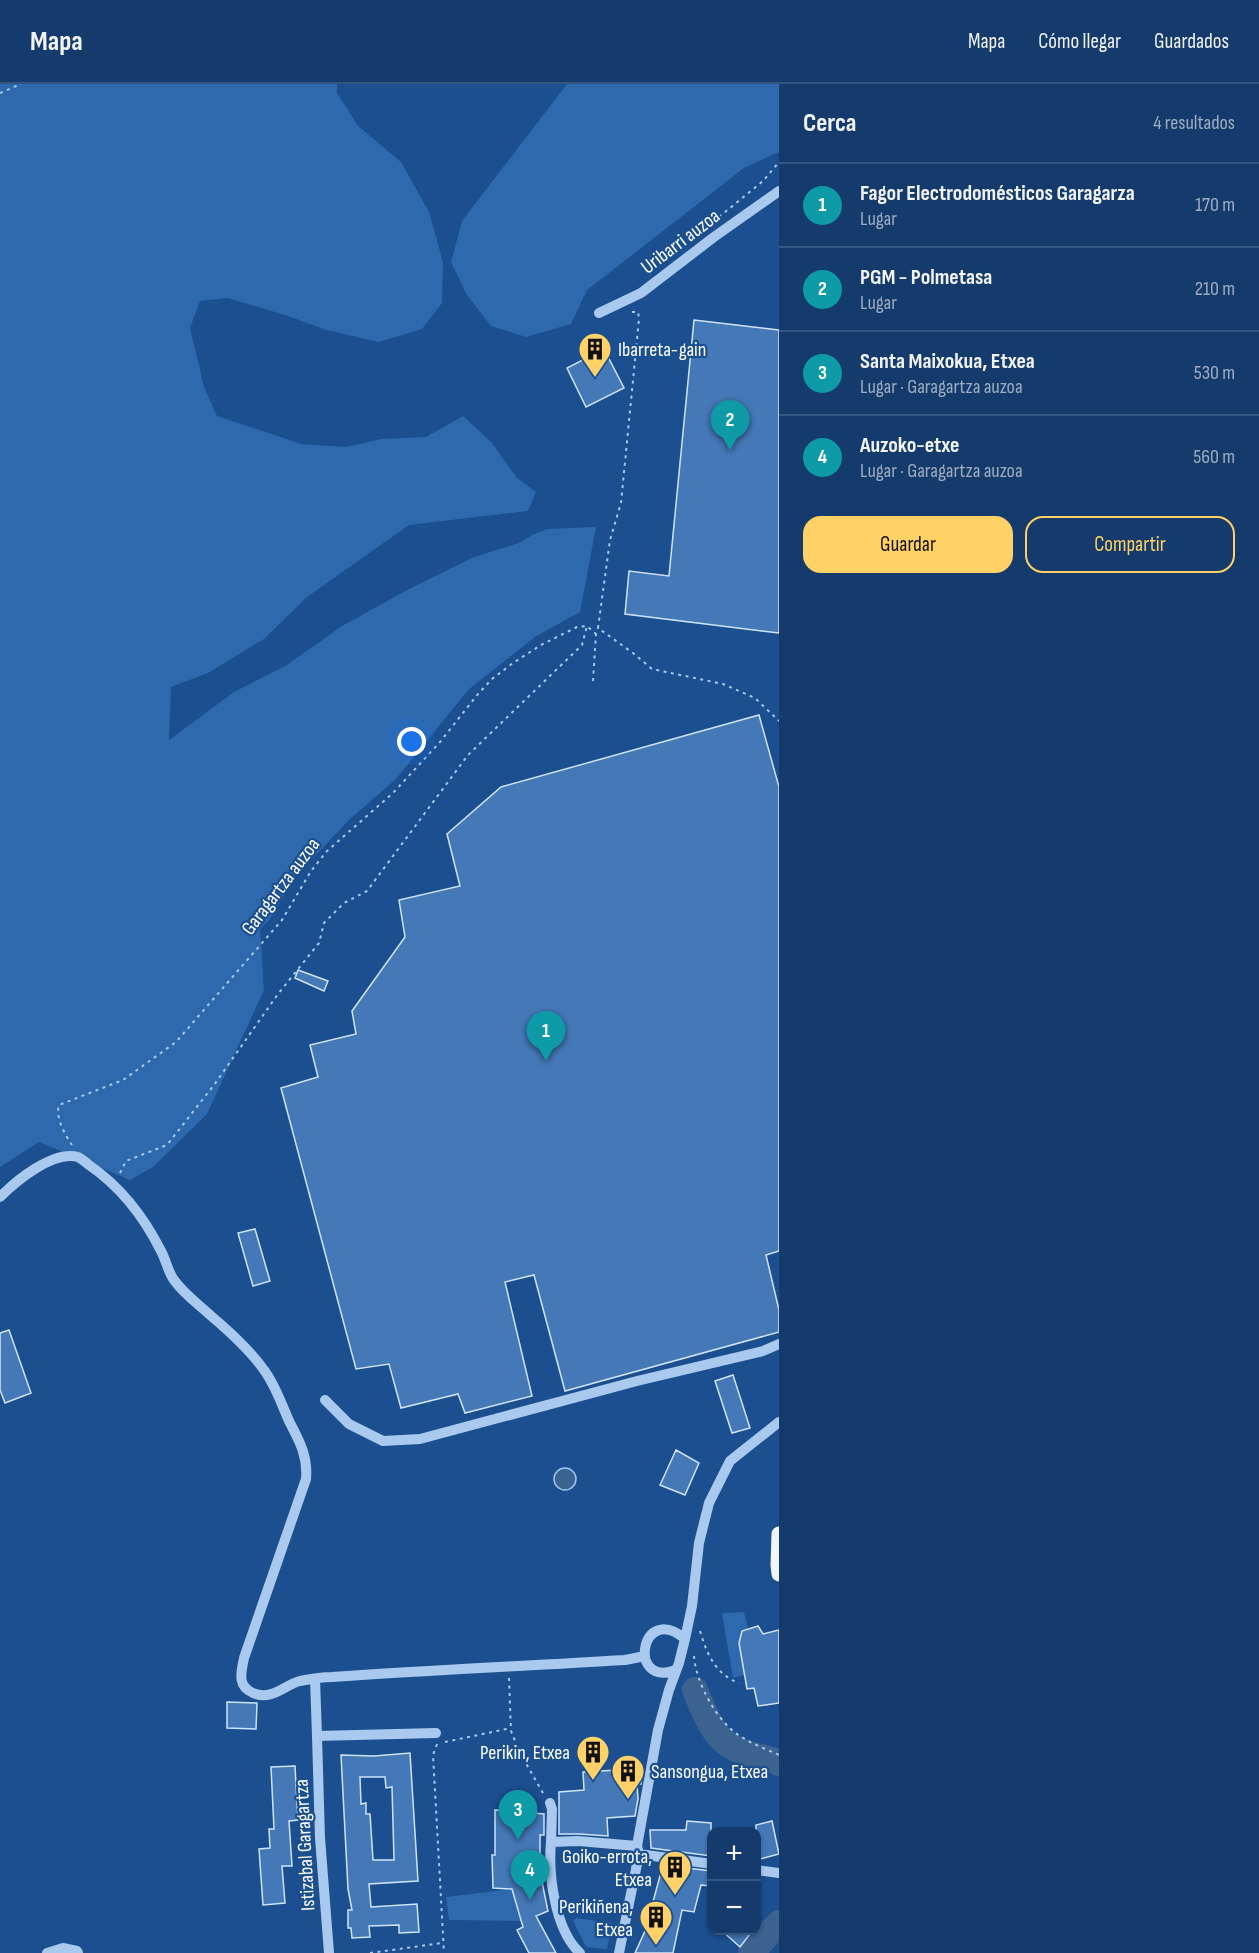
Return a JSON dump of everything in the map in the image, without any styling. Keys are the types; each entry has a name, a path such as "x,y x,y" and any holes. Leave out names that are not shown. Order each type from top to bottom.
{"main road":[{"path":"779,1534 779,1574"}],"street":[{"name":"Uribarri auzoa","path":"599,313 641,293 706,242 779,191"},
{"path":"0,1197 29,1172 45,1164 72,1156 81,1158 114,1186 143,1220 162,1253 171,1275 182,1290 214,1318 264,1370 272,1384 305,1454 306,1479 259,1614 240,1677 243,1686 253,1693 266,1696 298,1681 315,1679 408,1671 625,1660 645,1656"},
{"path":"325,1400 349,1424 382,1441 420,1439 637,1381 763,1351 779,1344"},
{"path":"619,1953 658,1730 685,1639 692,1606 699,1544 709,1503 730,1461 779,1422"},
{"path":"676,1671 667,1674 656,1673 649,1667 645,1656 647,1638 654,1632 667,1629 675,1630 685,1639"},
{"name":"Istizabal Garagartza","path":"315,1679 320,1838 329,1953"},
{"path":"316,1736 436,1733"},
{"path":"550,1803 552,1809 552,1884 557,1910 566,1932 580,1953"},
{"path":"551,1842 578,1840 707,1863"},
{"path":"761,1871 779,1873"},
{"path":"47,1953 63,1948 78,1953"}],"path":[{"path":"0,93 21,84"},
{"path":"592,681 596,634 610,540 621,503 639,319 639,312 626,312"},
{"name":"Garagartza auzoa","path":"81,1158 61,1124 57,1111 59,1105 123,1080 176,1041 282,920 311,871 327,850 393,793 440,742 492,679 541,645 577,627 587,627"},
{"path":"114,1186 126,1161 167,1145 214,1085 278,994 319,943 324,923 344,903 367,891 468,755 582,645 587,627 596,634"},
{"path":"598,628 652,669 723,684 755,698 779,721"},
{"path":"697,1636 698,1625 713,1663 726,1677 739,1683"},
{"path":"696,1647 694,1657 696,1670 718,1715 740,1737 779,1755"},
{"path":"508,1667 511,1728 520,1754 550,1803"},
{"path":"444,1953 433,1755 437,1746 448,1740 511,1728"},
{"path":"370,1953 442,1943"}],"shaded area":[{"path":"0,84 337,84 337,93 358,126 401,162 429,212 443,262 442,303 422,329 379,342 326,330 228,298 200,301 190,328 204,387 217,416 301,444 346,447 381,439 426,437 463,416 492,443 517,478 536,492 528,511 409,525 307,597 264,639 208,673 171,687 169,740 234,692 287,665 342,626 409,589 474,557 519,543 547,529 596,527 580,612 535,637 468,690 396,779 348,821 295,877 270,919 260,929 264,990 207,1114 153,1167 130,1180 39,1142 0,1167"},
{"path":"567,84 779,84 779,152 744,168 587,290 571,324 526,337 491,326 467,295 451,262 462,221"},
{"path":"565,1468 573,1471 576,1479 573,1487 565,1490 557,1487 554,1479 557,1471"},
{"path":"744,1612 748,1629 742,1631 739,1643 744,1675 733,1678 722,1613"},
{"path":"512,1889 522,1921 449,1920 446,1897"},
{"path":"576,1918 612,1923 607,1949 586,1947 573,1921"}],"building":[{"path":"694,320 779,330 779,633 625,614 629,571 669,576"},
{"name":"Ibarreta-gain","path":"604,349 624,388 586,407 567,368"},
{"path":"759,715 779,787 779,1251 766,1255 779,1310 779,1332 565,1391 534,1275 505,1282 532,1396 465,1413 458,1394 401,1408 389,1364 356,1369 281,1088 318,1077 310,1045 356,1034 352,1011 405,937 399,900 460,886 447,834 501,787"},
{"path":"298,970 328,981 324,991 295,978"},
{"path":"255,1229 270,1281 253,1286 238,1233"},
{"path":"9,1330 31,1393 5,1403 0,1390 0,1333"},
{"path":"733,1375 750,1428 732,1433 715,1381"},
{"path":"676,1450 699,1463 685,1495 660,1485"},
{"path":"758,1626 763,1634 779,1630 779,1703 758,1706 754,1688 747,1689 739,1643 742,1631"},
{"path":"227,1702 257,1703 256,1729 227,1728"},
{"path":"410,1753 418,1881 369,1884 371,1907 417,1904 419,1932 399,1933 399,1925 369,1926 370,1937 352,1938 351,1928 348,1928 348,1910 352,1910 348,1889 341,1755 374,1756","holes":["360,1777 385,1777 386,1788 392,1787 394,1860 373,1860 370,1814 366,1814 366,1803 361,1804"]},
{"path":"643,1765 641,1784 637,1784 638,1799 635,1816 607,1818 608,1836 559,1834 559,1792 584,1790 583,1772 617,1770 616,1766"},
{"path":"295,1766 298,1820 289,1821 292,1866 282,1866 285,1903 263,1905 259,1849 270,1848 269,1829 274,1829 271,1767"},
{"path":"495,1810 544,1814 544,1835 540,1835 540,1852 542,1882 548,1911 536,1916 556,1953 529,1953 517,1930 523,1927 512,1889 493,1888 492,1855 495,1855"},
{"path":"687,1821 711,1823 711,1827 707,1827 707,1855 651,1848 650,1830 686,1830"},
{"path":"772,1821 779,1854 761,1859 761,1827 756,1827 756,1825"},
{"path":"663,1865 707,1870 707,1886 701,1885 694,1912 682,1910 673,1953 635,1953 645,1931"},
{"path":"727,1935 749,1935 740,1947"}],"waterway":[{"path":"695,1690 712,1727 725,1742 743,1752 779,1763"},
{"path":"751,1953 779,1923"}],"place":[{"name":"Ibarreta-gain","path":"595,378"},
{"name":"PGM - Polmetasa","path":"730,450"},
{"name":"Fagor Electrodomésticos Garagarza","path":"546,1061"},
{"name":"Perikin, Etxea","path":"593,1781"},
{"name":"Sansongua, Etxea","path":"628,1800"},
{"name":"Santa Maixokua, Etxea","path":"518,1840"},
{"name":"Goiko-errota, Etxea","path":"675,1896"},
{"name":"Auzoko-etxe","path":"530,1900"},
{"name":"Perikiñena, Etxea","path":"656,1946"}]}
